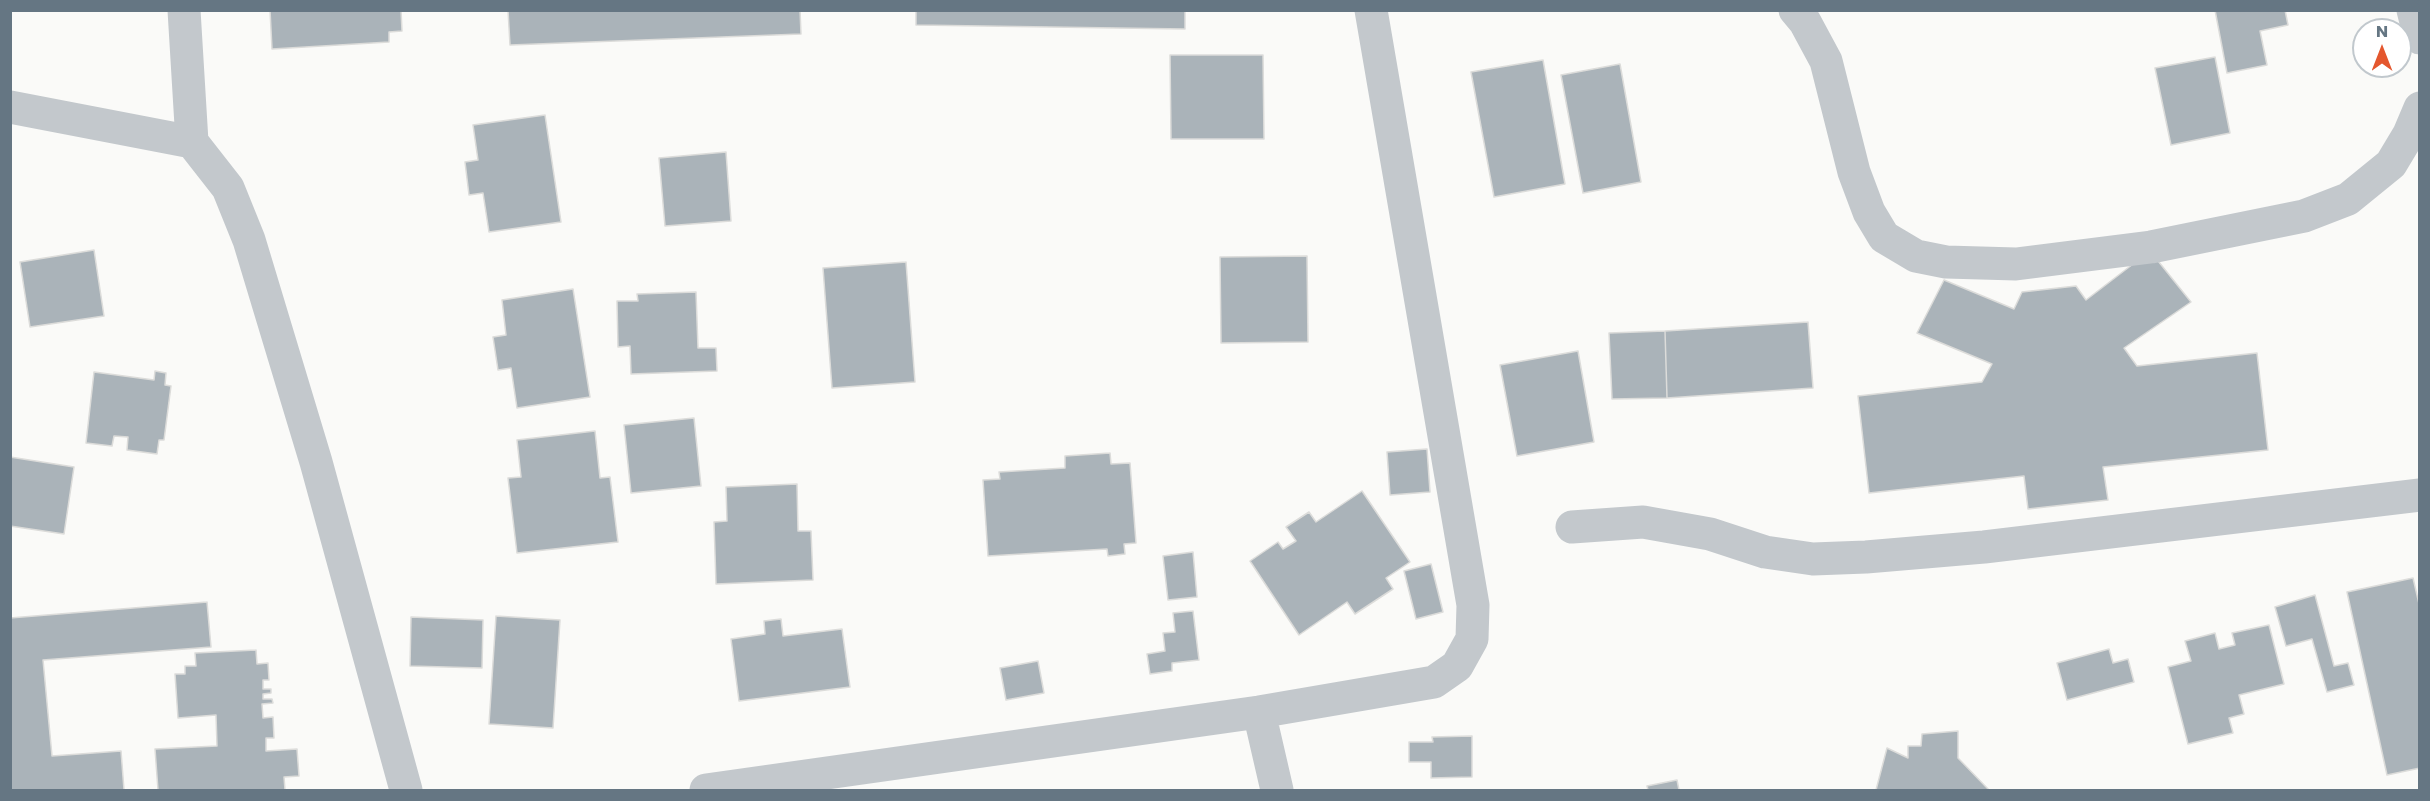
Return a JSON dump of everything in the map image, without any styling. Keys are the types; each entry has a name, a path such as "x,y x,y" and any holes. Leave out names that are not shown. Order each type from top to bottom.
{"street":[{"path":"184,10 192,142 228,189 249,240 316,462 406,790"},
{"path":"1796,10 1826,61 1854,172 1869,212 1884,237 1916,256 1946,262 2016,264 2151,247 2304,216 2348,199 2391,164 2409,134 2420,108"},
{"path":"2413,10 2420,38"},
{"path":"706,790 1260,712 1434,682 1457,666 1472,639 1473,605 1375,11"},
{"path":"10,107 192,142"},
{"path":"1572,527 1643,522 1710,534 1765,552 1813,559 1856,558 1984,547 2420,495"},
{"path":"1260,712 1277,790"}],"building":[{"path":"270,10 401,10 402,31 389,32 389,42 272,49"},
{"path":"508,10 800,10 801,34 510,45"},
{"path":"916,10 1185,10 1185,29 916,25"},
{"path":"2215,10 2285,10 2288,25 2260,31 2267,65 2227,73"},
{"path":"1170,55 1263,55 1264,139 1171,139"},
{"path":"2215,57 2230,133 2171,145 2155,68"},
{"path":"1543,60 1565,184 1494,197 1471,72"},
{"path":"1620,64 1641,182 1583,193 1561,75"},
{"path":"545,115 561,222 489,232 483,193 469,195 465,162 478,160 473,125"},
{"path":"726,152 731,221 665,226 659,158"},
{"path":"94,250 104,316 30,327 20,262"},
{"path":"2150,251 2191,302 2124,348 2137,366 2257,353 2268,450 2103,467 2108,500 2028,509 2024,476 1869,493 1858,396 1982,382 1992,364 1917,333 1944,280 2014,309 2022,292 2076,286 2086,300"},
{"path":"1307,256 1308,342 1221,343 1220,257"},
{"path":"906,262 915,382 832,388 823,268"},
{"path":"573,289 590,397 517,408 511,368 498,370 493,337 506,335 502,300"},
{"path":"696,292 698,348 716,348 717,371 631,374 630,346 618,347 617,301 638,301 637,294"},
{"path":"1808,322 1813,388 1667,398 1665,331"},
{"path":"1665,331 1667,398 1612,399 1609,333"},
{"path":"1578,351 1594,442 1517,456 1500,365"},
{"path":"155,371 166,373 165,385 171,386 164,440 159,440 157,454 127,450 128,437 114,436 112,446 86,443 94,372 154,380"},
{"path":"694,418 701,486 631,493 624,425"},
{"path":"595,431 600,478 610,477 618,542 517,553 508,478 521,477 517,440"},
{"path":"1427,449 1430,492 1390,495 1387,452"},
{"path":"1110,453 1111,464 1130,463 1136,543 1124,544 1125,554 1108,556 1107,549 988,556 983,480 1000,479 999,472 1065,468 1065,456"},
{"path":"10,457 74,467 64,534 10,526"},
{"path":"797,484 798,531 811,531 813,580 716,584 714,522 727,521 726,487"},
{"path":"1362,491 1410,562 1386,578 1393,589 1355,614 1347,602 1299,635 1250,561 1278,542 1283,549 1296,541 1286,527 1309,512 1316,522"},
{"path":"1193,552 1197,597 1168,600 1163,556"},
{"path":"1431,564 1443,612 1416,619 1404,571"},
{"path":"2413,578 2420,608 2420,768 2387,775 2347,592"},
{"path":"2315,595 2334,666 2348,663 2354,685 2327,692 2312,639 2286,646 2275,607"},
{"path":"207,602 211,647 43,660 52,756 121,751 124,790 10,790 10,618"},
{"path":"1193,611 1199,660 1172,663 1172,671 1150,674 1147,654 1165,651 1163,633 1175,632 1173,613"},
{"path":"496,616 560,620 553,728 489,724"},
{"path":"411,617 483,620 482,668 410,666"},
{"path":"781,619 783,636 842,629 850,687 739,701 731,639 765,634 764,621"},
{"path":"2269,625 2284,684 2239,695 2244,714 2229,718 2233,733 2188,744 2168,667 2191,661 2185,641 2215,633 2219,649 2235,645 2232,633"},
{"path":"2109,649 2113,663 2128,659 2134,682 2067,700 2057,663"},
{"path":"256,650 257,664 268,663 269,680 263,680 263,689 271,689 271,693 263,694 263,699 272,699 273,703 262,704 263,718 273,717 274,738 266,738 266,751 297,749 299,776 284,777 285,790 158,790 155,749 217,746 216,715 178,718 175,674 185,674 185,666 196,666 195,653"},
{"path":"1038,661 1044,693 1006,700 1000,668"},
{"path":"1958,731 1958,758 1989,790 1876,790 1887,748 1908,758 1908,746 1921,746 1922,734"},
{"path":"1472,736 1472,777 1431,778 1431,762 1409,762 1409,742 1433,742 1432,737"},
{"path":"1677,780 1679,790 1648,790 1647,786"}]}
